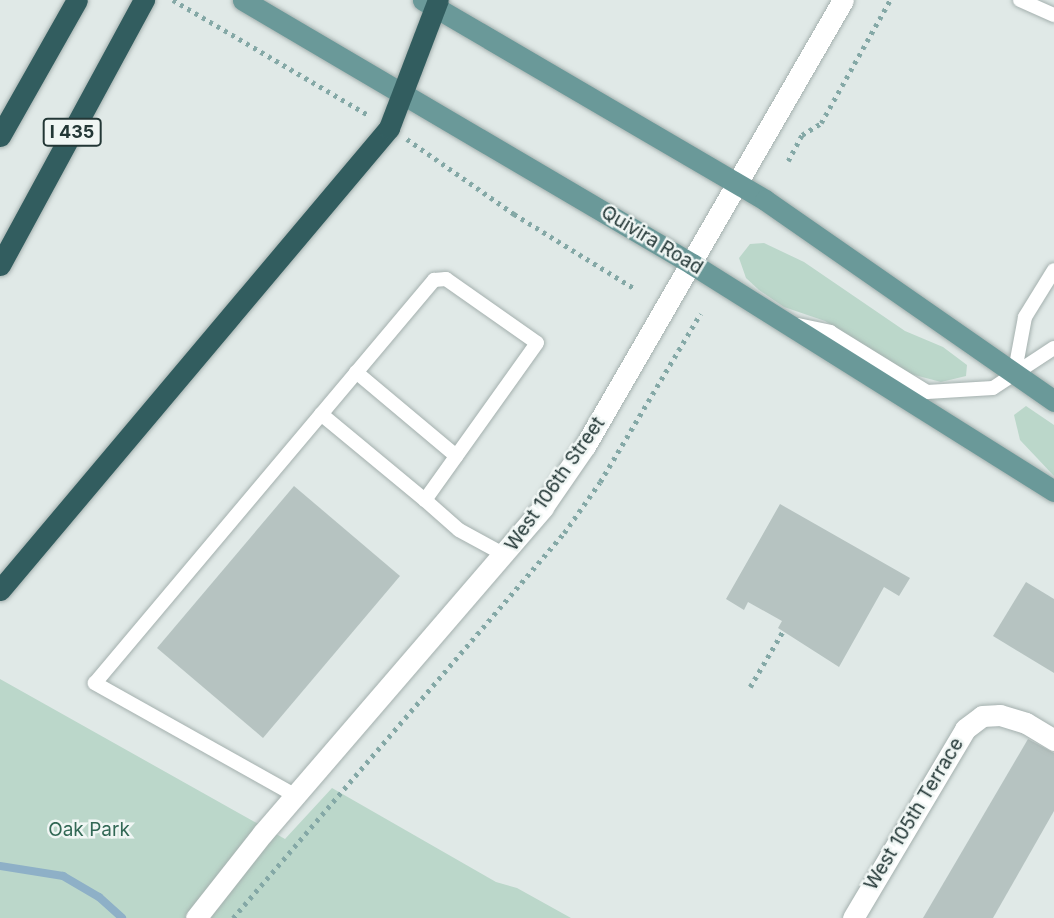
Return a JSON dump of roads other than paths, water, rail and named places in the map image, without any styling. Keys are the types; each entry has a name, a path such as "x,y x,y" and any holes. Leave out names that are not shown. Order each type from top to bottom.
{"highway":[{"name":"I 435","path":"0,136 77,0"},
{"name":"I 435","path":"0,265 144,0"},
{"path":"0,590 390,128 432,2"}],"main road":[{"name":"Quivira Road","path":"243,0 692,264 1054,491"},
{"path":"432,2 740,184 1014,376 1054,401"}],"street":[{"name":"West 106th Street","path":"196,918 296,796 505,555 585,446 740,184 843,0"},
{"name":"West 105th Terrace","path":"853,918 956,739 982,716 1026,723 1054,740"}],"lane":[{"path":"1020,0 1054,15"},
{"path":"1014,376 1025,317 1054,270"},
{"path":"296,796 95,682 433,280 446,279 537,343 425,500"},
{"path":"786,323 830,332 927,391 993,388 1054,348"},
{"path":"356,372 456,456"},
{"path":"321,414 459,530 505,555"}],"waterway":[{"path":"0,866 63,876 99,897 122,918"}],"park label":[{"name":"Oak Park","path":"89,830"}]}
